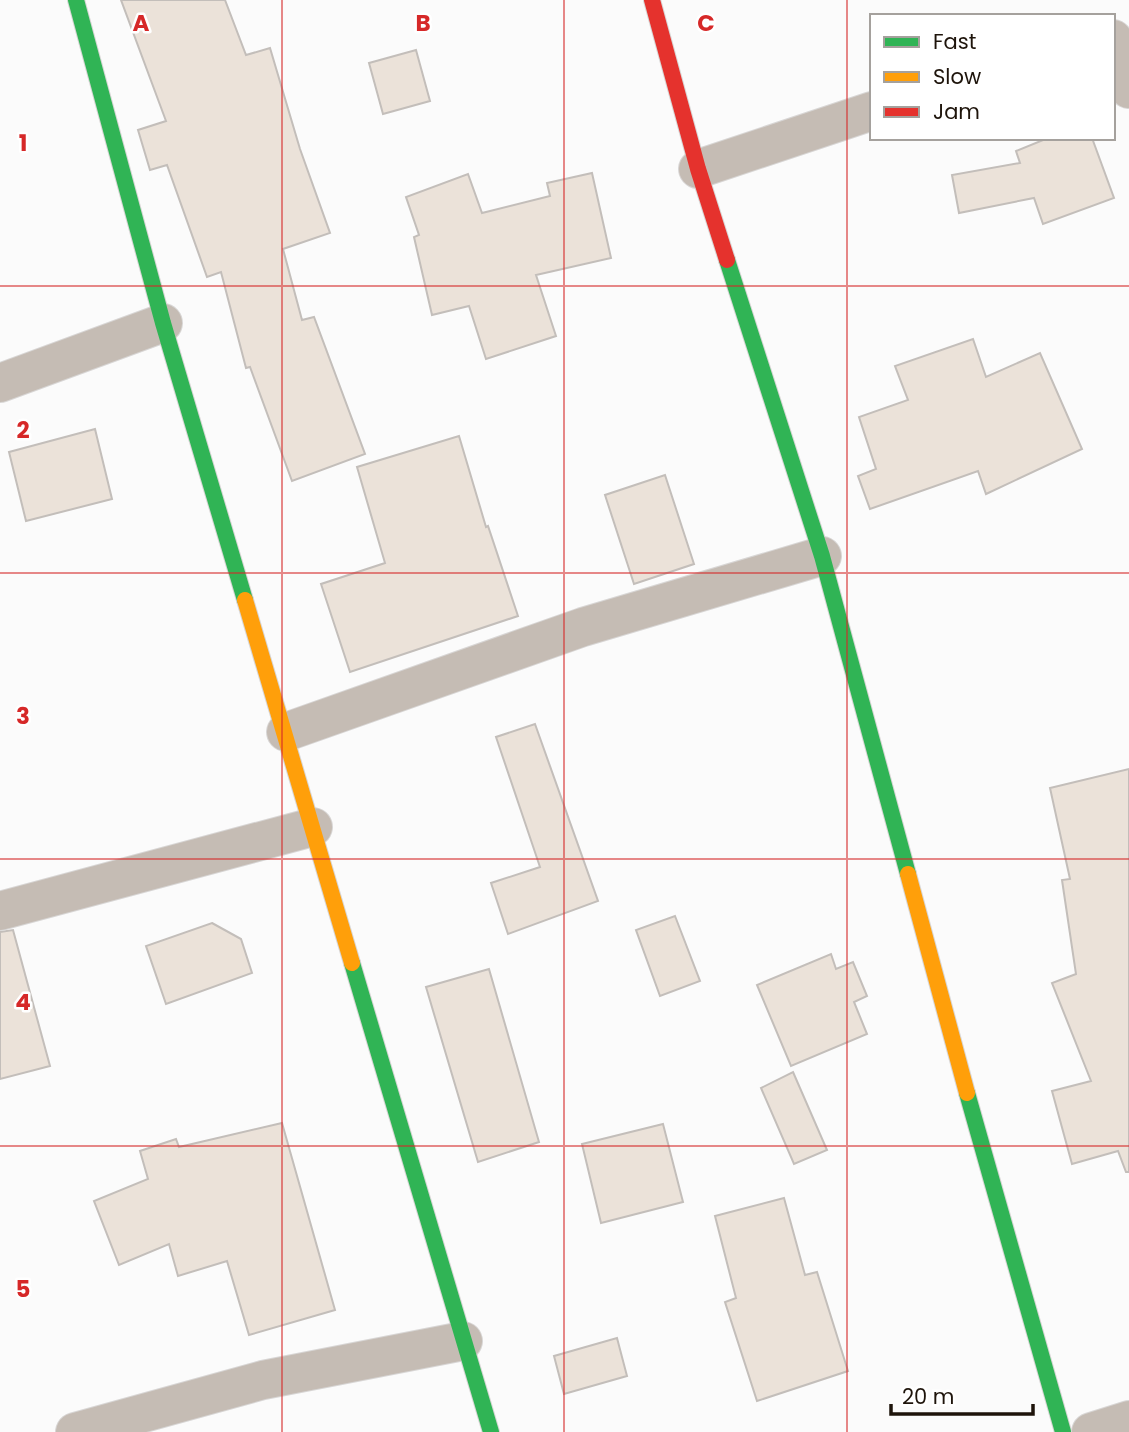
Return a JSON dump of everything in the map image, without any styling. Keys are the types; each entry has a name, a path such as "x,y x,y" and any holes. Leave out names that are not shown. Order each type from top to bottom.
{"street":[{"path":"76,0 163,323 491,1432"},
{"path":"652,0 698,169 822,556 969,1101 1063,1432"},
{"path":"1115,45 1129,89"},
{"path":"698,169 870,112"},
{"path":"0,383 163,323"},
{"path":"286,732 583,627 822,556"},
{"path":"0,912 313,827"},
{"path":"75,1432 263,1380 463,1341"},
{"path":"1091,1432 1129,1420"}],"building":[{"path":"121,0 225,0 246,55 270,48 300,149 330,233 283,249 302,320 314,317 365,454 292,481 250,367 246,368 221,272 207,277 167,165 150,170 138,130 166,121"},
{"path":"416,50 430,101 383,114 369,63"},
{"path":"1043,140 1093,140 1114,198 1043,224 1034,198 959,213 952,175 1020,163 1016,151"},
{"path":"592,173 611,258 536,275 556,336 486,359 469,306 432,315 414,237 419,235 406,197 468,174 482,213 550,196 547,183"},
{"path":"973,339 986,377 1040,353 1082,449 986,494 978,471 870,509 858,476 876,469 859,417 908,400 895,366"},
{"path":"95,429 112,499 26,521 9,452"},
{"path":"459,436 486,527 488,526 518,616 350,672 321,584 385,563 357,467"},
{"path":"665,475 694,564 634,584 605,495"},
{"path":"535,724 598,901 508,934 491,883 540,867 496,737"},
{"path":"1129,769 1129,1172 1126,1172 1118,1151 1072,1164 1052,1091 1091,1081 1052,983 1076,974 1062,880 1070,879 1050,788"},
{"path":"675,916 700,981 660,996 636,930"},
{"path":"212,923 241,939 252,973 166,1004 146,946"},
{"path":"13,930 50,1066 0,1079 0,932"},
{"path":"831,954 836,969 853,962 867,996 854,1002 867,1034 791,1066 757,985"},
{"path":"489,969 539,1142 478,1162 426,987"},
{"path":"793,1072 827,1150 794,1164 761,1088"},
{"path":"282,1123 335,1310 249,1335 227,1261 178,1276 169,1244 119,1265 94,1201 148,1179 140,1151 176,1139 179,1147"},
{"path":"663,1124 683,1202 601,1223 582,1144"},
{"path":"784,1198 805,1275 817,1272 848,1371 757,1401 725,1302 736,1298 715,1216"},
{"path":"617,1338 627,1376 564,1394 554,1356"}],"traffic: fast":[{"path":"76,0 163,323 245,600"},
{"path":"727,260 822,556 908,874"},
{"path":"352,963 491,1432"},
{"path":"967,1093 1063,1432"}],"traffic: slow":[{"path":"245,600 352,963"},
{"path":"908,874 967,1093"}],"traffic: jam":[{"path":"652,0 698,169 727,260"}]}
